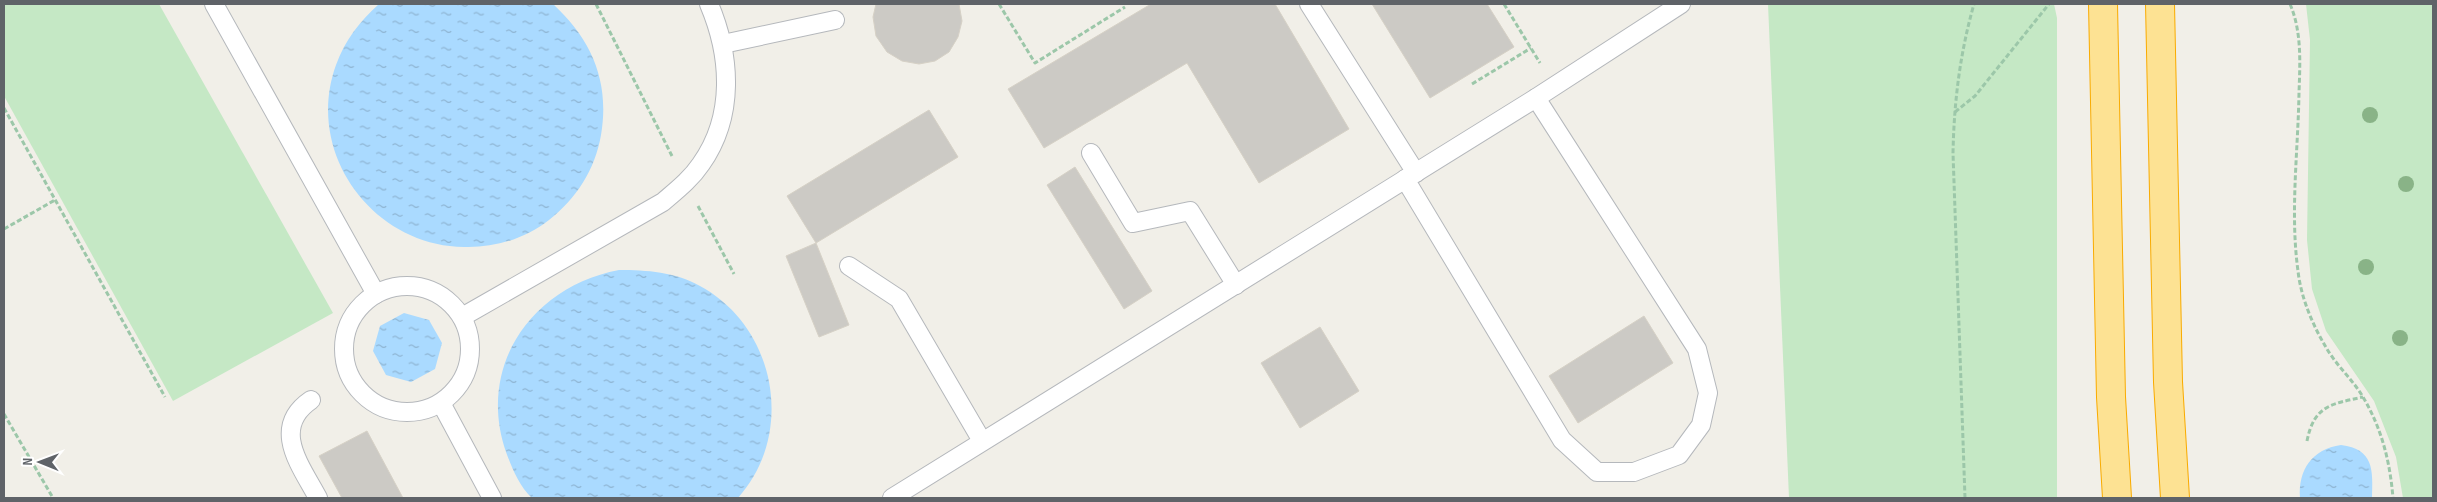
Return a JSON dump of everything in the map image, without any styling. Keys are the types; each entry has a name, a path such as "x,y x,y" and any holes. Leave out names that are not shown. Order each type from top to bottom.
{"highway":[{"path":"2103,6 2112,397 2117,498"},
{"path":"2160,6 2168,382 2175,498"}],"lane":[{"path":"214,4 376,294"},
{"path":"462,317 663,202 686,182 702,164 715,139 726,105 727,74 723,44 709,4"},
{"path":"1309,4 1562,440 1596,472 1634,472 1679,456 1701,425 1708,393 1697,349 1536,98"},
{"path":"892,498 1536,98 1681,4"},
{"path":"723,44 835,20"},
{"path":"1091,153 1133,223 1190,212 1236,284"},
{"path":"849,266 899,299 982,441"},
{"path":"398,287 422,288 445,298 462,317 470,339 469,363 459,386 441,403 418,412 393,411 371,401 352,379 345,361 345,339 355,314 376,294 398,287"},
{"path":"311,400 301,407 293,420 290,434 293,450 318,498"},
{"path":"441,403 492,498"}],"path":[{"path":"596,4 734,274"},
{"path":"999,4 1035,64 1125,7"},
{"path":"1504,4 1555,86"},
{"path":"1965,498 1953,153 1954,113 1959,71 1974,4"},
{"path":"1954,113 1975,96 2006,55 2049,4"},
{"path":"2290,4 2296,18 2300,51 2295,215 2298,272 2308,312 2327,349 2363,397 2387,453 2392,498"},
{"path":"1472,84 1531,48"},
{"path":"4,108 165,397"},
{"path":"4,229 55,200"},
{"path":"2307,440 2314,417 2326,406 2363,397"},
{"path":"4,414 53,498"}],"green space":[{"path":"4,4 159,4 333,313 173,401 4,96"},
{"path":"1768,4 2054,4 2057,18 2057,498 1789,498"},
{"path":"2306,4 2433,4 2433,498 2403,498 2396,457 2374,401 2326,331 2312,289 2307,240 2310,40"}],"water":[{"path":"379,4 553,4 567,18 588,47 595,63 603,97 603,116 598,148 589,172 576,193 559,212 540,227 509,241 487,246 464,247 431,243 401,231 375,212 354,189 338,161 330,130 329,98 336,65 344,47 359,24"},
{"path":"619,270 661,273 690,281 700,286 726,304 746,327 761,354 769,383 772,413 767,443 756,472 738,498 532,498 516,476 506,452 499,420 499,389 506,360 519,334 538,312 561,293 588,279"},
{"path":"404,313 429,320 442,343 435,369 411,382 386,375 373,351 380,326"},
{"path":"2341,445 2352,447 2366,456 2371,470 2372,498 2300,498 2301,478 2309,462 2322,451"}],"building":[{"path":"876,4 959,4 962,21 958,37 949,52 935,61 919,64 902,61 887,52 876,36 873,17"},
{"path":"1151,4 1275,4 1349,129 1259,183 1187,63 1044,148 1008,89"},
{"path":"1372,4 1487,4 1514,47 1430,98"},
{"path":"929,110 958,157 816,243 787,196"},
{"path":"1075,167 1152,291 1124,309 1047,185"},
{"path":"816,243 849,325 819,337 786,256"},
{"path":"1644,316 1673,363 1578,423 1549,376"},
{"path":"1320,327 1359,391 1300,428 1261,363"},
{"path":"367,431 403,498 342,498 319,456"}]}
